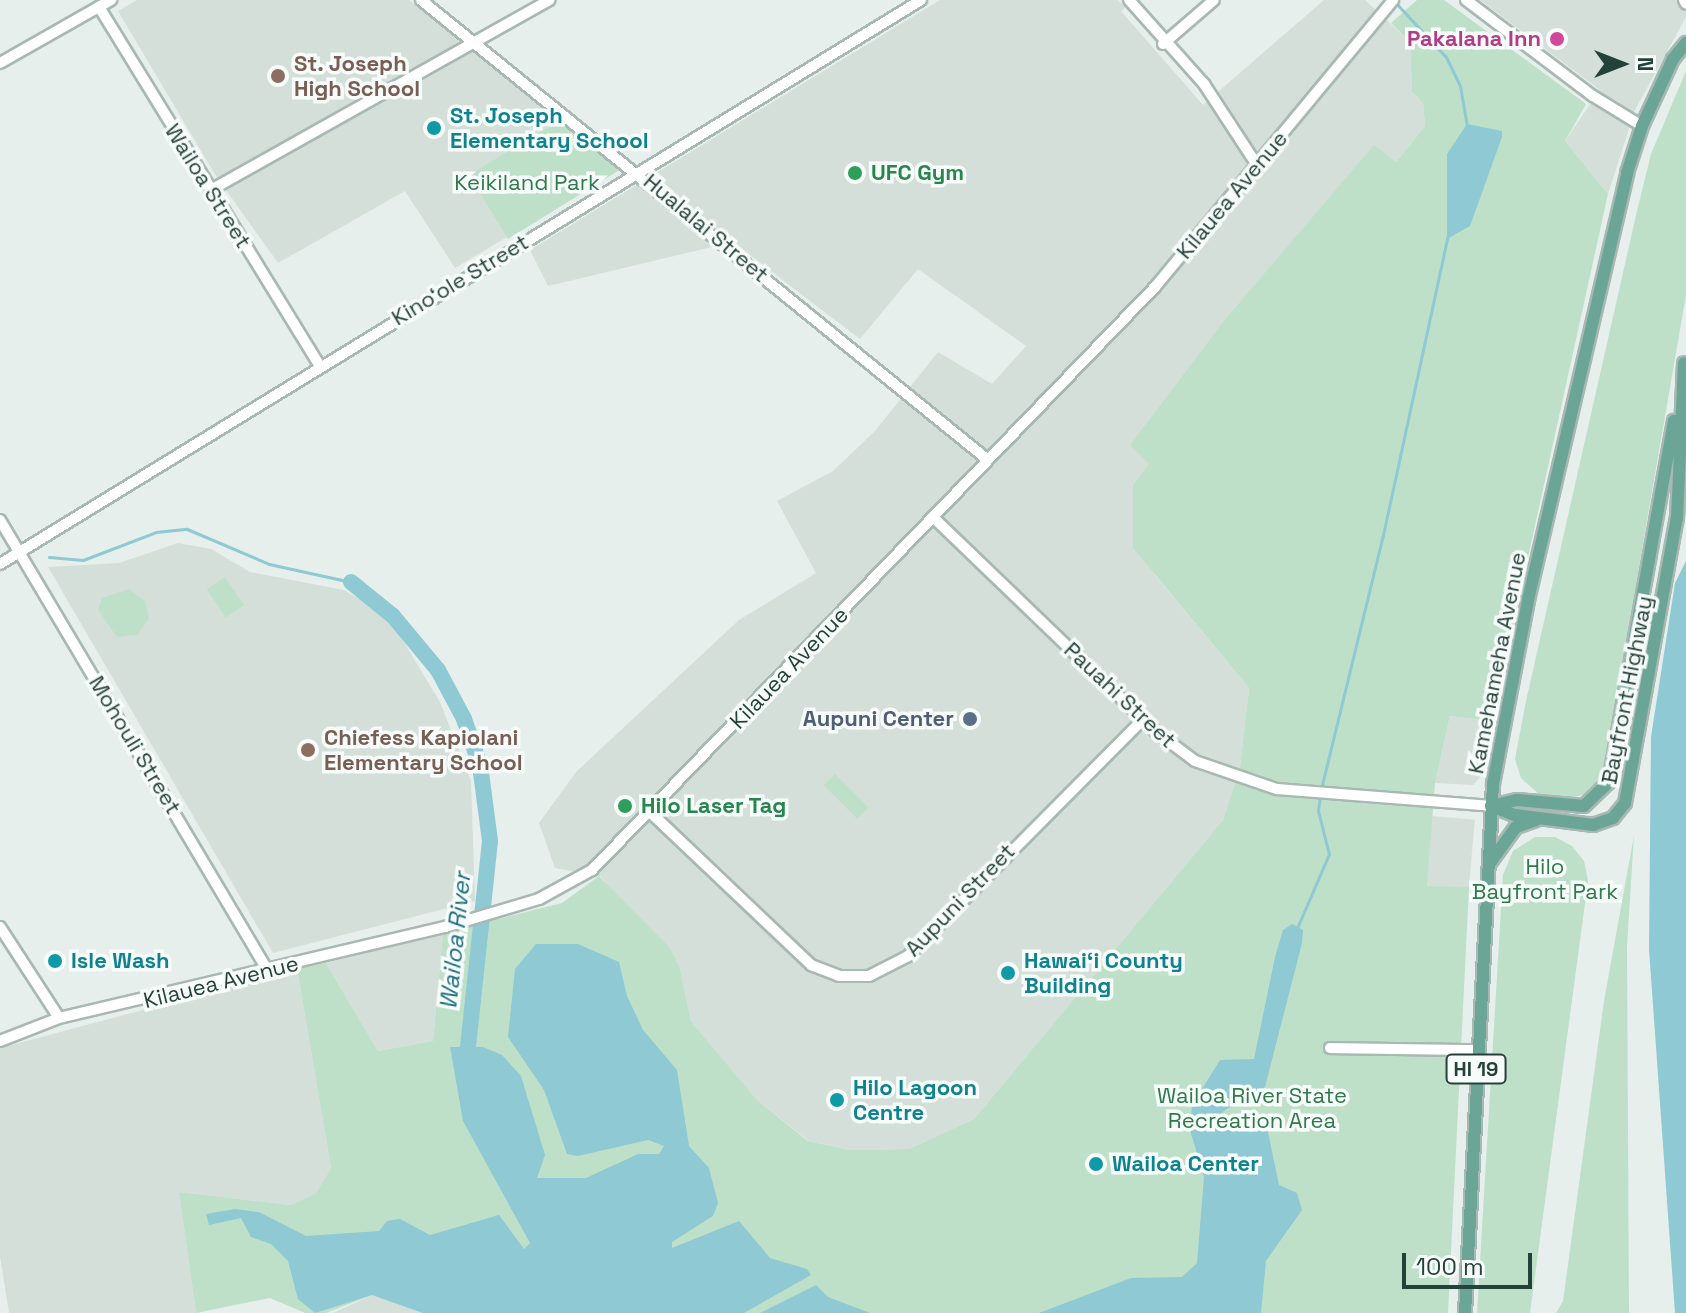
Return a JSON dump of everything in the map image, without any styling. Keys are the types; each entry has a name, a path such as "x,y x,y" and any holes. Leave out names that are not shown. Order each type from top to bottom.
{"main road":[{"name":"Kamehameha Avenue","path":"1465,1313 1491,806 1528,600 1642,126 1673,59 1686,43"},
{"name":"Bayfront Highway","path":"1491,806 1517,800 1584,806 1609,782 1685,358"},
{"name":"Bayfront Highway","path":"1491,806 1547,818 1603,823 1616,815 1627,798 1676,527 1685,358"},
{"path":"1489,866 1516,827 1547,818"}],"street":[{"path":"0,63 111,0"},
{"name":"Hualalai Street","path":"421,0 639,172 988,460"},
{"path":"211,190 549,0"},
{"name":"Kinoʻole Street","path":"0,564 319,364 921,0"},
{"path":"1129,0 1163,44 1204,84 1257,165"},
{"path":"1163,44 1214,0"},
{"path":"1466,0 1642,126"},
{"name":"Kilauea Avenue","path":"0,1041 59,1018 445,927 528,903 592,870 651,813 1155,287 1389,4"},
{"name":"Wailoa Street","path":"99,7 319,364"},
{"name":"Pauahi Street","path":"934,518 1174,747 1217,772 1260,786 1306,792 1491,806"},
{"name":"Mohouli Street","path":"0,520 268,971"},
{"name":"Aupuni Street","path":"651,813 811,965 839,976 869,976 908,956 1143,719"},
{"path":"0,927 59,1018"},
{"path":"1330,1048 1478,1050"}],"shaded area":[{"path":"137,0 409,0 621,169 455,268 405,191 278,263 216,176 118,11"},
{"path":"940,0 1118,0 1125,8 1121,11 1203,105 1324,0 1365,0 1410,42 1412,92 1423,103 1425,126 1396,162 1374,146 1227,317 1150,464 1154,574 1249,688 1240,767 1223,820 974,1119 909,1149 850,1150 809,1141 758,1101 691,1021 680,969 600,876 555,868 539,823 576,772 739,620 816,573 777,501 833,471 875,431 938,352 992,384 1026,346 918,269 860,339 733,242 548,286 530,250"},
{"path":"1480,0 1686,0 1686,17 1635,110 1608,194 1565,141 1600,90"},
{"name":"Chiefess Kapiolani Elementary School","path":"178,543 211,549 250,572 344,590 388,616 440,702 471,781 475,901 273,953 48,567 119,563"},
{"path":"1450,716 1492,721 1483,774 1473,785 1435,783"},
{"path":"1432,816 1475,820 1469,889 1426,886"},
{"path":"443,933 433,1041 378,1051 326,963"},
{"path":"297,969 331,1168 316,1193 291,1205 179,1192 196,1313 9,1313 0,1256 0,1048"},
{"path":"372,1295 392,1298 423,1313 333,1313"}],"green space":[{"name":"Wailoa River State Recreation Area","path":"1417,0 1444,0 1586,104 1565,141 1608,194 1492,721 1450,716 1435,783 1427,886 1469,887 1448,1313 423,1313 372,1295 326,1313 305,1313 270,1298 196,1313 179,1192 291,1205 316,1193 331,1168 297,969 326,963 378,1051 433,1041 443,933 562,903 599,876 670,948 680,969 691,1021 758,1101 808,1141 850,1150 909,1149 974,1119 1223,820 1240,767 1249,688 1133,548 1133,485 1149,464 1130,445 1227,317 1374,145 1396,162 1425,126 1423,103 1412,92 1410,42 1391,23"},
{"path":"1686,71 1686,295 1606,758 1601,779 1586,794 1567,799 1540,795 1521,778 1515,759 1526,701 1651,154"},
{"name":"Keikiland Park","path":"560,120 621,169 508,239 469,175"},
{"path":"225,577 244,605 226,617 207,589"},
{"path":"129,589 145,601 149,619 137,635 117,637 98,610 102,598"},
{"path":"835,774 868,807 857,819 824,785"},
{"path":"1634,835 1627,946 1629,1313 1556,1313 1563,1301 1604,1001"},
{"name":"Hilo Bayfront Park","path":"1535,837 1555,837 1572,846 1584,861 1588,881 1530,1313 1477,1313 1503,875 1513,851"}],"water":[{"path":"1467,124 1502,131 1502,137 1470,226 1447,239 1447,154"},
{"path":"1686,561 1686,1313 1675,1313 1649,949 1651,737 1675,583"},
{"path":"1292,924 1303,930 1302,943 1265,1087 1222,1112 1231,1122 1268,1132 1279,1185 1297,1193 1302,1210 1266,1261 1261,1313 1039,1313 1131,1278 1182,1277 1197,1263 1204,1177 1190,1130 1192,1105 1220,1060 1254,1059 1275,957 1283,930"},
{"path":"536,944 578,944 619,962 627,996 643,1030 677,1070 689,1146 709,1168 718,1203 713,1216 672,1242 672,1248 739,1221 770,1258 807,1269 811,1275 744,1313 423,1313 372,1295 315,1313 298,1299 288,1261 271,1244 251,1237 241,1218 209,1225 206,1214 235,1209 259,1212 306,1236 379,1231 387,1221 400,1219 430,1235 499,1215 524,1249 530,1243 463,1121 450,1047 483,1047 502,1055 521,1076 545,1155 537,1178 586,1178 638,1154 659,1154 664,1146 648,1140 578,1156 567,1154 544,1090 508,1037 515,969"},
{"path":"816,1285 828,1297 870,1313 760,1313"}],"waterway":[{"path":"1395,2 1446,57 1460,86 1467,126"},
{"path":"1321,789 1383,535 1448,235"},
{"path":"49,557 83,560 156,532 187,529 269,564 351,582"},
{"name":"Wailoa River","path":"351,582 393,616 438,670 464,719 480,765 490,841 468,1048 471,1068"},
{"path":"1297,928 1329,854 1318,811 1320,797"}],"place":[{"name":"Pakalana Inn","path":"1557,39"},
{"name":"St. Joseph High School","path":"278,76"},
{"name":"St. Joseph Elementary School","path":"434,128"},
{"name":"UFC Gym","path":"855,173"},
{"name":"Aupuni Center","path":"970,719"},
{"name":"Chiefess Kapiolani Elementary School","path":"308,750"},
{"name":"Hilo Laser Tag","path":"625,806"},
{"name":"Isle Wash","path":"55,961"},
{"name":"Hawaiʻi County Building","path":"1008,973"},
{"name":"Hilo Lagoon Centre","path":"837,1100"},
{"name":"Wailoa Center","path":"1096,1164"}]}
